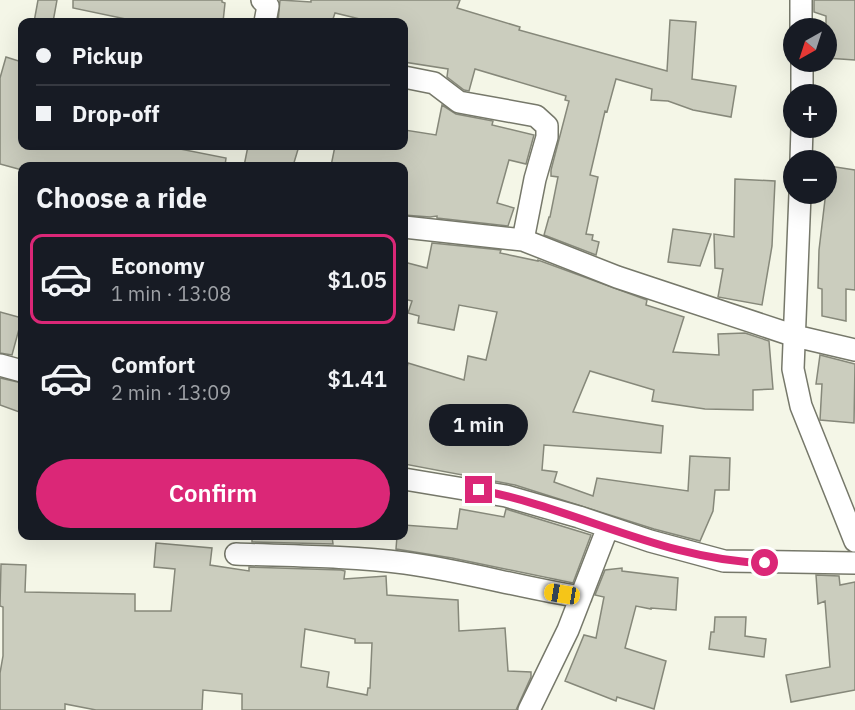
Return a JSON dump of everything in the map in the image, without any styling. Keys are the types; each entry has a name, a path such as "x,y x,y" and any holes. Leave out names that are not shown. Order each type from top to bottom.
{"street":[{"path":"262,0 267,6 266,18"},
{"path":"801,0 801,18"},
{"path":"408,78 434,83 459,102 536,116 547,126 523,240"},
{"path":"800,204 793,369 801,406 855,541"},
{"path":"408,227 523,240 617,276 795,336 855,350"},
{"path":"0,365 18,370"},
{"path":"408,480 506,496 650,541 724,561 855,563"},
{"path":"529,710 568,630 608,527"},
{"path":"236,554 351,558 406,563 581,597"}],"building":[{"path":"38,0 57,0 54,18 35,18"},
{"path":"73,0 222,0 225,3 223,18 121,18 73,8"},
{"path":"280,0 311,2 311,0 460,0 457,8 520,27 519,30 667,71 670,20 696,22 692,79 736,86 731,117 693,110 668,101 651,100 652,89 616,79 607,112 605,111 590,175 598,177 586,234 593,235 592,240 599,242 596,255 544,235 558,177 551,176 551,170 569,101 565,100 566,96 475,69 469,91 464,90 447,77 448,69 408,63 408,18 356,18 335,13 333,18 278,18"},
{"path":"814,0 855,0 855,60 837,59 837,18 826,18 814,12"},
{"path":"6,57 18,61 18,150 185,150 226,158 226,162 18,162 18,169 0,164 0,78"},
{"path":"442,105 456,114 493,121 492,125 534,135 526,164 509,160 497,203 514,208 508,226 437,218 437,216 408,215 408,162 332,162 334,150 408,150 408,130 436,135"},
{"path":"247,150 298,150 294,162 245,162"},
{"path":"837,167 855,170 855,290 846,289 846,321 822,316 822,289 818,288 819,250 824,204 837,204"},
{"path":"735,179 775,181 772,246 762,305 718,297 723,269 715,268 714,234 734,237"},
{"path":"673,229 711,234 700,266 668,262"},
{"path":"432,243 501,250 500,253 538,260 647,300 646,305 684,317 673,352 719,355 718,334 745,333 769,341 773,389 753,390 753,410 705,409 652,401 654,390 590,371 573,412 663,426 661,453 544,445 542,470 557,472 554,482 593,496 597,478 688,491 690,456 730,458 729,490 715,490 713,511 700,541 654,529 515,485 408,465 408,363 464,380 468,356 486,360 497,312 459,305 454,330 418,323 419,316 408,313 412,301 408,300 408,263 427,268"},
{"path":"0,312 18,317 18,333 12,355 0,353"},
{"path":"820,355 855,364 854,423 820,420 822,384 816,384"},
{"path":"0,378 18,382 18,412 0,405"},
{"path":"460,509 504,517 506,509 591,535 573,583 396,549 397,540 408,540 408,525 457,529"},
{"path":"252,540 332,540 333,544 252,542"},
{"path":"156,543 212,548 210,565 249,571 249,567 341,570 345,571 344,579 386,576 387,595 458,600 459,631 505,628 508,671 531,672 531,677 516,710 242,710 242,694 203,690 202,710 96,710 65,704 65,710 0,710 0,673 3,656 3,607 0,606 1,564 26,565 25,592 135,594 135,611 171,611 175,569 154,567","holes":["305,629 355,639 355,643 372,643 370,688 368,688 367,695 327,687 329,672 301,667"]},
{"path":"622,568 622,571 678,578 676,610 636,606 625,648 666,661 654,709 617,697 616,701 565,681 584,635 596,638 604,597 595,595 605,570"},
{"path":"816,575 839,576 840,585 855,582 855,690 791,702 786,675 830,667 825,601 818,604"},
{"path":"715,617 746,617 745,636 766,639 764,657 709,649"}],"route":[{"path":"479,490 579,517 697,555 724,561 765,563"}]}
